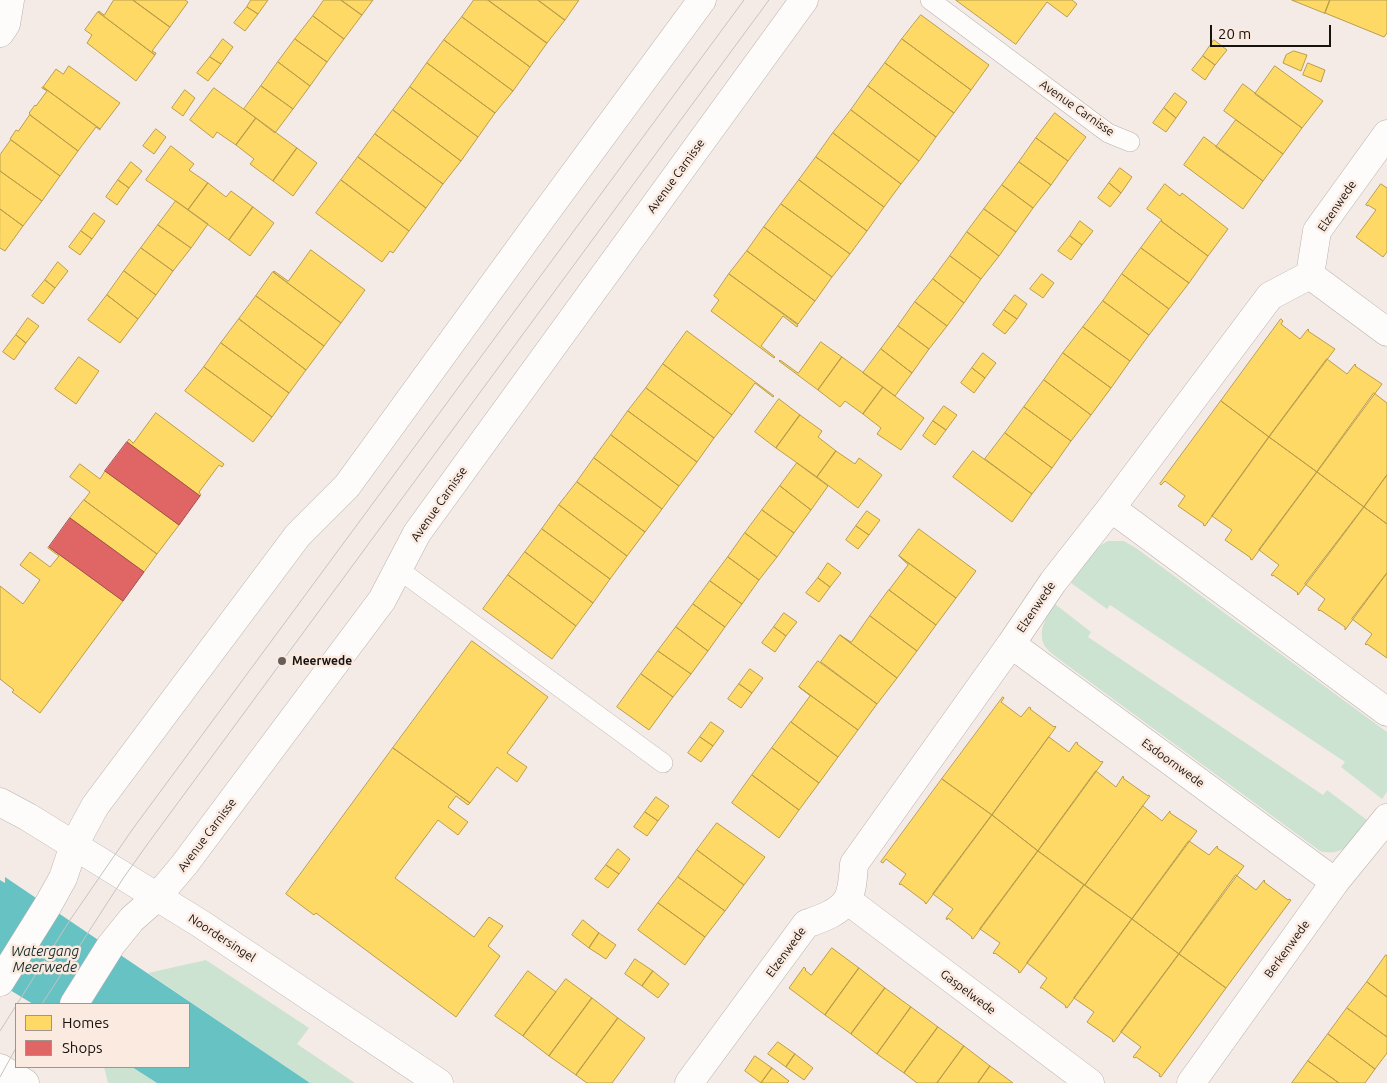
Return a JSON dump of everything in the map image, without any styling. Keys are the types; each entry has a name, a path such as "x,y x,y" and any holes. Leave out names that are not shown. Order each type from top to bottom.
{"street":[{"path":"0,33 6,24 10,0"},
{"path":"0,982 63,878 74,845 95,806 298,535 347,486 702,0"},
{"name":"Avenue Carnisse","path":"75,1003 111,944 132,919 158,897 196,851 382,600 417,533 804,0"},
{"name":"Elzenwede","path":"689,1083 806,924 836,911 847,900 852,886 854,864 1053,582 1270,296 1310,275 1317,231 1387,134"},
{"path":"1310,275 1387,332"},
{"path":"1111,508 1387,712"},
{"name":"Esdoornwede","path":"1011,644 1335,882"},
{"name":"Noordersingel","path":"0,802 28,817 158,897 438,1083"},
{"name":"Berkenwede","path":"1191,1083 1335,882 1387,818"},
{"name":"Gaspelwede","path":"847,900 1090,1083"},
{"path":"0,1068 25,1083 33,1068"}],"lane":[{"name":"Avenue Carnisse","path":"930,0 1108,133 1130,142"},
{"path":"398,569 663,763"}],"green space":[{"path":"1108,541 1124,541 1136,548 1387,732 1387,792 1382,799 1341,767 1345,762 1110,605 1107,609 1071,583 1092,554"},
{"path":"1055,604 1091,632 1088,637 1323,795 1327,790 1367,820 1353,840 1343,849 1336,852 1320,851 1056,657 1047,649 1042,637 1045,620"},
{"path":"206,960 309,1028 297,1044 355,1083 310,1083 148,973"},
{"path":"104,1068 134,1068 157,1083 108,1083"}],"water":[{"name":"Watergang Meerwede","path":"5,877 310,1083 157,1083 134,1068 190,1068 190,1003 31,1003 0,984 0,880 5,883"}],"building: Homes":[{"path":"114,0 133,0 170,27 152,51 156,53 155,55 98,12 104,15"},
{"path":"133,0 185,0 188,2 170,27"},
{"path":"251,0 268,0 258,14 247,7"},
{"path":"324,0 341,0 362,15 344,39 313,16"},
{"path":"341,0 373,0 362,15"},
{"path":"474,0 488,0 547,43 530,67 462,17"},
{"path":"488,0 538,0 565,20 547,43"},
{"path":"538,0 579,0 565,20"},
{"path":"956,0 1072,0 1077,4 1067,17 1047,2 1016,44"},
{"path":"1292,0 1330,0 1325,13"},
{"path":"1330,0 1387,0 1387,33 1384,37 1325,13"},
{"path":"247,7 258,14 245,31 234,23"},
{"path":"98,12 155,55 136,81 87,43 92,35 85,30"},
{"path":"921,15 989,65 971,90 902,39"},
{"path":"313,16 344,39 327,62 295,39"},
{"path":"462,17 530,67 513,91 444,40"},
{"path":"223,39 233,47 221,64 210,57"},
{"path":"295,39 327,62 310,86 278,62"},
{"path":"902,39 971,90 954,113 885,63"},
{"path":"444,40 513,91 495,113 427,63"},
{"path":"1214,40 1227,50 1215,65 1203,56"},
{"path":"1294,51 1307,55 1301,71 1283,63 1286,55"},
{"path":"1203,56 1215,65 1205,80 1192,70"},
{"path":"210,57 221,64 208,81 197,73"},
{"path":"278,62 310,86 293,109 261,86"},
{"path":"427,63 495,113 478,137 410,87"},
{"path":"885,63 954,113 936,137 868,86"},
{"path":"1308,63 1325,70 1321,82 1303,75"},
{"path":"69,66 120,103 100,129 43,87 56,69 63,74"},
{"path":"1275,66 1323,101 1302,128 1255,94"},
{"path":"1243,84 1302,128 1283,154 1224,111"},
{"path":"261,86 293,109 275,133 244,109"},
{"path":"868,86 936,137 919,161 851,110"},
{"path":"43,87 100,129 96,127 78,151 30,115 29,113 47,91"},
{"path":"410,87 478,137 461,161 393,110"},
{"path":"214,88 256,118 236,145 217,132 213,138 190,120"},
{"path":"185,90 195,98 183,116 172,108"},
{"path":"1175,93 1187,102 1176,118 1164,108"},
{"path":"1164,108 1176,118 1166,132 1153,123"},
{"path":"393,110 461,161 443,184 375,134"},
{"path":"851,110 919,161 901,184 833,133"},
{"path":"1055,113 1086,137 1068,161 1036,138"},
{"path":"30,115 78,151 60,176 10,139"},
{"path":"256,118 297,148 273,181 250,164 254,159 236,145"},
{"path":"1236,120 1283,154 1263,181 1216,147"},
{"path":"156,129 166,137 154,154 143,146"},
{"path":"833,133 901,184 884,207 816,157"},
{"path":"375,134 443,184 426,208 358,157"},
{"path":"1204,137 1263,181 1243,209 1184,165"},
{"path":"1036,138 1068,161 1051,185 1019,162"},
{"path":"11,140 60,176 42,201 0,171 0,155"},
{"path":"171,146 194,164 189,170 208,183 188,210 146,180"},
{"path":"297,148 317,163 293,196 273,181"},
{"path":"358,157 426,208 409,231 341,180"},
{"path":"816,157 884,207 867,231 799,180"},
{"path":"131,162 142,171 129,188 118,180"},
{"path":"1019,162 1051,185 1033,208 1002,185"},
{"path":"1120,168 1132,177 1121,193 1109,183"},
{"path":"0,171 42,201 23,226 0,209"},
{"path":"118,180 129,188 117,205 106,197"},
{"path":"341,180 409,231 393,253 390,251 382,262 316,213"},
{"path":"799,180 867,231 850,254 781,204"},
{"path":"208,183 226,197 231,191 253,207 229,240 188,210"},
{"path":"1109,183 1121,193 1110,207 1098,198"},
{"path":"1165,184 1180,196 1182,193 1228,229 1208,256 1147,209"},
{"path":"1381,184 1387,188 1387,252 1383,257 1356,237 1376,210 1366,205"},
{"path":"1002,185 1033,208 1016,232 984,209"},
{"path":"176,201 208,224 191,248 158,225"},
{"path":"781,204 850,254 832,277 764,227"},
{"path":"253,207 274,223 250,256 229,240"},
{"path":"0,209 23,226 5,251 0,248"},
{"path":"984,209 1016,232 999,256 967,232"},
{"path":"94,213 105,221 92,239 81,231"},
{"path":"1080,221 1093,231 1082,245 1070,236"},
{"path":"1161,221 1208,256 1189,283 1141,248"},
{"path":"158,225 191,248 173,271 141,248"},
{"path":"764,227 832,277 815,301 747,251"},
{"path":"81,231 92,239 80,255 69,247"},
{"path":"967,232 999,256 981,279 950,256"},
{"path":"1070,236 1082,245 1071,260 1058,251"},
{"path":"141,248 173,271 156,295 124,271"},
{"path":"1141,248 1189,283 1169,309 1122,274"},
{"path":"311,250 365,290 341,323 273,272 288,281"},
{"path":"747,251 815,301 798,324 729,274"},
{"path":"950,256 981,279 964,303 933,279"},
{"path":"58,262 68,271 55,288 45,280"},
{"path":"124,271 156,295 138,319 107,295"},
{"path":"273,272 341,323 324,346 256,296"},
{"path":"729,274 798,325 797,327 783,316 761,346 774,358 711,311 719,300 714,296"},
{"path":"1042,274 1054,283 1043,298 1030,289"},
{"path":"1122,274 1169,309 1149,335 1103,301"},
{"path":"933,279 964,303 947,326 915,302"},
{"path":"45,280 55,288 43,304 32,296"},
{"path":"107,295 138,319 120,343 88,320"},
{"path":"1015,295 1027,304 1017,319 1004,310"},
{"path":"256,296 324,346 306,370 239,319"},
{"path":"1103,301 1149,335 1130,361 1083,327"},
{"path":"915,302 947,326 929,349 898,326"},
{"path":"1004,310 1017,319 1005,334 993,325"},
{"path":"28,318 39,326 26,343 16,335"},
{"path":"239,319 306,370 289,393 221,343"},
{"path":"1281,319 1283,321 1281,324 1300,339 1308,329 1308,331 1335,349 1269,437 1221,401"},
{"path":"898,326 929,349 912,373 881,349"},
{"path":"1083,327 1130,361 1111,388 1063,353"},
{"path":"687,331 774,396 755,383 732,415 663,364"},
{"path":"16,335 26,343 14,360 3,352"},
{"path":"821,342 842,357 818,390 779,361 798,373"},
{"path":"221,343 289,393 272,417 204,367"},
{"path":"881,349 912,373 895,396 863,373"},
{"path":"983,353 996,363 985,378 972,368"},
{"path":"1063,353 1111,388 1091,415 1044,380"},
{"path":"79,357 99,371 76,404 55,389"},
{"path":"842,357 883,387 863,414 845,401 840,407 818,390"},
{"path":"1327,359 1347,374 1355,364 1355,366 1382,384 1317,472 1269,437"},
{"path":"663,364 732,415 714,438 646,388"},
{"path":"204,367 272,417 253,442 185,391"},
{"path":"972,368 985,378 974,393 961,383"},
{"path":"1044,380 1091,415 1071,441 1024,407"},
{"path":"883,387 924,418 901,450 877,434 881,428 863,414"},
{"path":"646,388 714,438 697,462 628,411"},
{"path":"1374,393 1387,403 1387,475 1364,507 1317,472"},
{"path":"779,399 800,415 776,448 755,432"},
{"path":"1221,401 1269,437 1205,526 1178,506 1185,496 1165,481 1160,484"},
{"path":"944,406 957,415 946,430 933,421"},
{"path":"1024,407 1071,441 1052,468 1005,433"},
{"path":"628,411 697,462 679,486 611,435"},
{"path":"156,413 224,464 222,467 219,465 199,492 200,496 127,442 129,439 133,443"},
{"path":"800,415 822,431 818,437 836,451 817,477 776,448"},
{"path":"933,421 946,430 935,445 923,436"},
{"path":"1005,433 1052,468 1032,494 985,459"},
{"path":"611,435 679,486 662,509 594,458"},
{"path":"1269,437 1317,472 1252,560 1225,540 1232,530 1212,516"},
{"path":"836,451 855,464 859,458 882,475 858,508 817,477"},
{"path":"973,451 1032,494 1012,522 953,477"},
{"path":"594,458 662,509 645,532 577,482"},
{"path":"797,463 828,486 811,510 780,486"},
{"path":"80,464 100,479 105,471 179,525 157,554 84,500 90,492 70,477"},
{"path":"1317,472 1364,507 1298,595 1298,593 1271,575 1279,565 1259,550"},
{"path":"1387,475 1387,524 1364,507"},
{"path":"577,482 645,532 627,556 559,505"},
{"path":"780,486 811,510 794,533 762,510"},
{"path":"84,500 157,554 144,572 70,518"},
{"path":"559,505 627,556 610,579 542,529"},
{"path":"1364,507 1387,524 1387,573 1345,630 1345,627 1319,611 1318,609 1325,599 1305,584"},
{"path":"762,510 794,533 777,557 745,533"},
{"path":"867,511 880,520 869,535 856,526"},
{"path":"856,526 869,535 858,549 846,540"},
{"path":"542,529 610,579 593,603 525,552"},
{"path":"919,529 976,571 956,598 899,556"},
{"path":"745,533 777,557 759,580 728,557"},
{"path":"49,547 123,601 40,713 12,692 14,690 0,679 0,586 23,604 40,580 20,565 30,552 50,567 59,556"},
{"path":"525,552 593,603 576,626 508,575"},
{"path":"899,556 956,598 936,625 889,590 908,565"},
{"path":"728,557 759,580 742,604 710,581"},
{"path":"828,563 841,573 830,587 818,578"},
{"path":"1387,573 1387,658 1365,644 1372,634 1352,619"},
{"path":"508,575 576,626 552,659 483,609"},
{"path":"818,578 830,587 819,602 806,593"},
{"path":"710,581 742,604 725,627 693,604"},
{"path":"889,590 936,625 917,651 870,616"},
{"path":"693,604 725,627 708,651 676,627"},
{"path":"784,613 797,622 786,636 774,627"},
{"path":"870,616 917,651 897,678 840,635 851,642"},
{"path":"676,627 708,651 691,674 658,651"},
{"path":"774,627 786,636 775,652 762,643"},
{"path":"840,635 897,678 877,704 821,662"},
{"path":"472,641 548,697 507,753 527,767 517,782 497,767 470,803 393,748"},
{"path":"658,651 691,674 673,697 641,674"},
{"path":"818,661 877,704 858,730 799,687"},
{"path":"750,669 763,678 752,693 739,684"},
{"path":"641,674 673,697 649,730 617,707"},
{"path":"739,684 752,693 741,708 728,699"},
{"path":"799,687 858,730 838,757 791,722 810,696"},
{"path":"1003,697 1001,702 1021,717 1029,707 1056,727 992,815 942,779"},
{"path":"711,722 724,731 713,746 700,737"},
{"path":"791,722 838,757 819,783 772,748"},
{"path":"700,737 713,746 701,762 688,753"},
{"path":"1049,737 1069,752 1076,742 1103,762 1038,851 992,815"},
{"path":"393,748 470,803 468,805 456,796 448,807 468,822 458,835 438,820 395,878 474,937 489,917 503,926 488,946 500,956 456,1017 316,913 314,915 286,894"},
{"path":"772,748 819,783 799,810 752,775"},
{"path":"1096,771 1116,787 1123,776 1124,779 1150,796 1085,885 1038,851"},
{"path":"752,775 799,810 779,838 732,803"},
{"path":"942,779 992,815 926,904 899,884 906,874 886,859 883,863 881,862"},
{"path":"656,797 669,806 658,821 645,812"},
{"path":"1143,806 1162,821 1170,811 1170,813 1197,831 1132,919 1085,885"},
{"path":"645,812 658,821 647,836 634,827"},
{"path":"992,815 1038,851 973,939 948,918 947,920 946,918 953,909 933,894"},
{"path":"717,823 765,857 744,885 697,850"},
{"path":"1189,841 1209,855 1217,846 1217,848 1244,866 1179,954 1132,919"},
{"path":"618,849 630,859 619,874 606,865"},
{"path":"697,850 744,885 725,911 678,877"},
{"path":"1038,851 1084,885 1020,973 993,953 1000,943 980,929"},
{"path":"606,865 619,874 608,888 595,879"},
{"path":"1236,875 1256,890 1264,880 1264,882 1288,900 1291,900 1226,988 1179,954"},
{"path":"678,877 725,911 705,937 658,903"},
{"path":"1084,885 1132,919 1067,1008 1040,988 1047,978 1027,963"},
{"path":"658,903 705,937 685,965 638,930"},
{"path":"1132,919 1179,954 1114,1042 1087,1022 1094,1012 1074,998"},
{"path":"583,920 599,933 589,948 572,935"},
{"path":"599,933 616,945 606,959 589,948"},
{"path":"832,948 859,968 825,1015 789,988 804,967 811,975"},
{"path":"1179,954 1226,988 1161,1077 1159,1076 1160,1074 1136,1057 1133,1057 1141,1047 1121,1032"},
{"path":"1387,956 1387,997 1367,982"},
{"path":"635,959 653,971 642,986 625,974"},
{"path":"859,968 885,988 851,1034 825,1015"},
{"path":"528,971 556,992 523,1036 495,1016"},
{"path":"653,971 669,984 658,998 642,986"},
{"path":"566,979 592,998 549,1056 523,1036"},
{"path":"1367,982 1387,997 1387,1037 1347,1008"},
{"path":"885,988 911,1007 877,1054 851,1034"},
{"path":"592,998 618,1018 576,1075 549,1056"},
{"path":"911,1007 938,1027 904,1073 877,1054"},
{"path":"1347,1008 1387,1037 1387,1053 1375,1069 1328,1034"},
{"path":"618,1018 645,1038 612,1083 587,1083 576,1075"},
{"path":"938,1027 964,1046 937,1083 917,1083 904,1073"},
{"path":"1328,1034 1375,1069 1365,1083 1339,1083 1308,1061"},
{"path":"778,1042 795,1054 786,1067 768,1054"},
{"path":"964,1046 990,1066 978,1083 937,1083"},
{"path":"795,1054 813,1068 804,1080 786,1067"},
{"path":"755,1056 772,1068 761,1083 745,1071"},
{"path":"1308,1061 1339,1083 1292,1083"},
{"path":"990,1066 1013,1083 978,1083"},
{"path":"772,1068 789,1081 787,1083 761,1083"}],"building: Shops":[{"path":"127,442 200,496 179,525 105,471"},
{"path":"70,518 144,572 123,601 49,547"}],"tram line":[{"path":"18,1003 70,920 132,830 744,0"},
{"path":"43,1003 124,877 149,842 769,0"},
{"path":"0,1031 15,1007"},
{"path":"0,1077 15,1050"}],"place":[{"name":"Meerwede","path":"282,661"}]}
